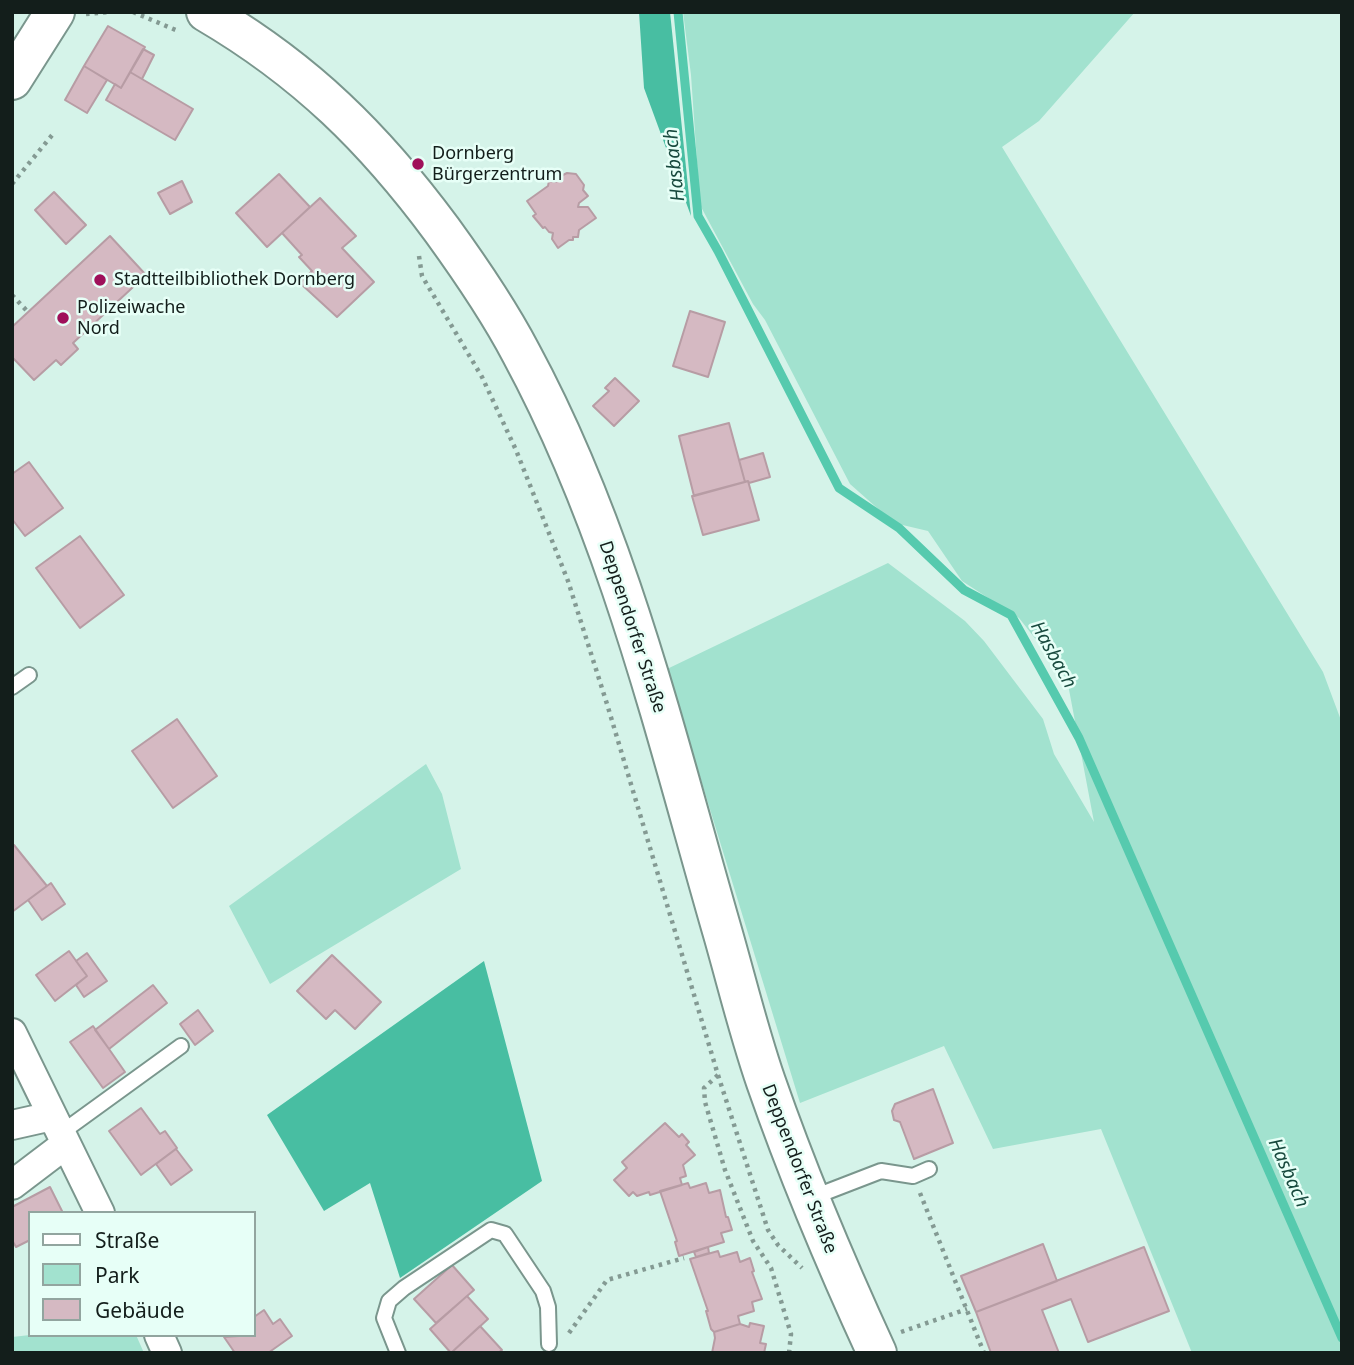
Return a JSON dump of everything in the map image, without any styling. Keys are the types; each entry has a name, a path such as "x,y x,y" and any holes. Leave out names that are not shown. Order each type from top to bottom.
{"street":[{"path":"12,80 55,12"},
{"name":"Deppendorfer Straße","path":"206,12 269,51 327,98 375,148 428,211 480,282 521,352 590,502 623,594 766,1081 828,1247 874,1347"},
{"path":"12,1033 99,1211"},
{"path":"12,1125 60,1131"},
{"path":"12,1185 60,1131"},
{"path":"160,1337 167,1353"}],"lane":[{"path":"12,687 29,675"},
{"path":"60,1131 181,1046"},
{"path":"810,1199 881,1171 913,1176 929,1169"},
{"path":"398,1353 384,1318 389,1301 404,1288 491,1230 505,1234 542,1291 548,1307 549,1344"}],"path":[{"path":"13,181 53,134"},
{"path":"428,211 419,256 422,276 482,377 516,450 568,582 768,1230 778,1245 810,1276"},
{"path":"12,295 28,312"},
{"path":"718,1075 705,1088 705,1102 725,1170 753,1241 771,1268 791,1334 789,1353"},
{"path":"913,1176 984,1353"},
{"path":"564,1341 607,1280 684,1258"},
{"path":"874,1347 967,1309"}],"green space":[{"path":"639,12 670,12 691,216 644,88"},
{"path":"683,12 1135,12 1039,121 1002,147 1323,672 1342,723 1342,1353 1192,1353 1101,1129 993,1149 944,1046 800,1103 667,669 888,563 965,621 984,641 1043,719 1054,754 1094,822 1067,679 1019,618 962,581 928,531 894,523 850,484 765,320 753,304 700,205 691,75"},
{"path":"426,764 442,794 461,869 270,984 229,906"},
{"path":"484,961 542,1181 400,1278 370,1183 324,1211 267,1115"},
{"path":"12,1337 137,1337 144,1353 12,1353"}],"building":[{"path":"108,26 145,47 121,88 84,66"},
{"path":"143,49 154,55 142,79 130,72"},
{"path":"84,66 107,80 87,113 65,100"},
{"path":"130,72 193,109 175,140 106,100 115,84 121,88"},
{"path":"567,173 576,174 588,196 578,207 588,207 596,218 579,230 578,237 573,237 573,240 558,248 552,239 553,233 543,228 533,216 536,214 527,201 548,186 549,181 556,182"},
{"path":"279,174 310,207 267,247 236,213"},
{"path":"182,181 192,202 170,214 158,193"},
{"path":"54,192 86,225 66,244 35,210"},
{"path":"320,198 356,236 342,248 374,282 337,317 300,283 312,271 282,233"},
{"path":"110,236 146,275 73,343 78,349 61,365 56,360 34,380 12,357 12,327"},
{"path":"690,311 725,322 708,377 673,366"},
{"path":"615,378 639,401 614,426 593,406 609,391 605,388"},
{"path":"729,423 745,482 694,496 679,436"},
{"path":"763,453 770,477 745,482 739,460"},
{"path":"29,462 63,508 25,536 12,519 12,474"},
{"path":"748,481 759,520 703,535 692,496"},
{"path":"80,536 124,595 80,628 36,568"},
{"path":"177,719 217,776 173,808 132,751"},
{"path":"14,845 47,886 12,912 12,846"},
{"path":"51,883 65,904 42,920 28,900"},
{"path":"69,951 87,976 55,1001 36,975"},
{"path":"87,953 107,981 84,997 76,985 87,976 76,961"},
{"path":"332,955 381,1002 355,1029 335,1010 326,1019 297,991"},
{"path":"153,985 167,1003 109,1049 95,1030"},
{"path":"198,1010 213,1031 195,1045 180,1024"},
{"path":"93,1026 125,1072 103,1088 70,1042"},
{"path":"933,1089 953,1143 914,1159 900,1122 894,1120 892,1111 895,1104"},
{"path":"141,1108 160,1134 165,1131 177,1148 141,1175 109,1131"},
{"path":"665,1123 679,1137 682,1134 689,1142 686,1145 695,1155 683,1165 686,1176 680,1178 682,1185 650,1195 649,1192 637,1196 633,1192 629,1196 614,1180 627,1168 622,1162"},
{"path":"176,1149 192,1170 171,1185 156,1164"},
{"path":"688,1183 690,1188 706,1183 709,1193 720,1190 732,1230 721,1233 724,1242 679,1256 675,1242 677,1241 660,1191"},
{"path":"50,1187 62,1211 28,1211 28,1241 16,1247 12,1240 12,1207"},
{"path":"1043,1244 1057,1281 976,1312 961,1276"},
{"path":"708,1247 709,1253 696,1257 694,1252"},
{"path":"1144,1247 1169,1311 1088,1342 1071,1299 1042,1310 1059,1353 991,1353 976,1312"},
{"path":"718,1251 720,1257 737,1252 740,1262 750,1258 762,1299 752,1302 754,1311 738,1316 740,1324 714,1332 690,1259"},
{"path":"452,1265 474,1290 436,1323 414,1299"},
{"path":"467,1296 488,1319 451,1353 430,1329"},
{"path":"264,1310 273,1324 280,1319 292,1336 268,1353 235,1353 224,1337 256,1337 256,1316"},
{"path":"750,1323 764,1326 760,1343 766,1344 764,1353 712,1353 714,1332 740,1324 749,1327"},
{"path":"480,1326 502,1350 498,1353 451,1353"}],"waterway":[{"name":"Hasbach","path":"678,12 698,216 839,488 899,528 964,590 1011,615 1079,738 1342,1338"}],"place":[{"name":"Dornberg Bürgerzentrum","path":"418,164"},
{"name":"Stadtteilbibliothek Dornberg","path":"100,280"},
{"name":"Polizeiwache Nord","path":"63,318"}]}
